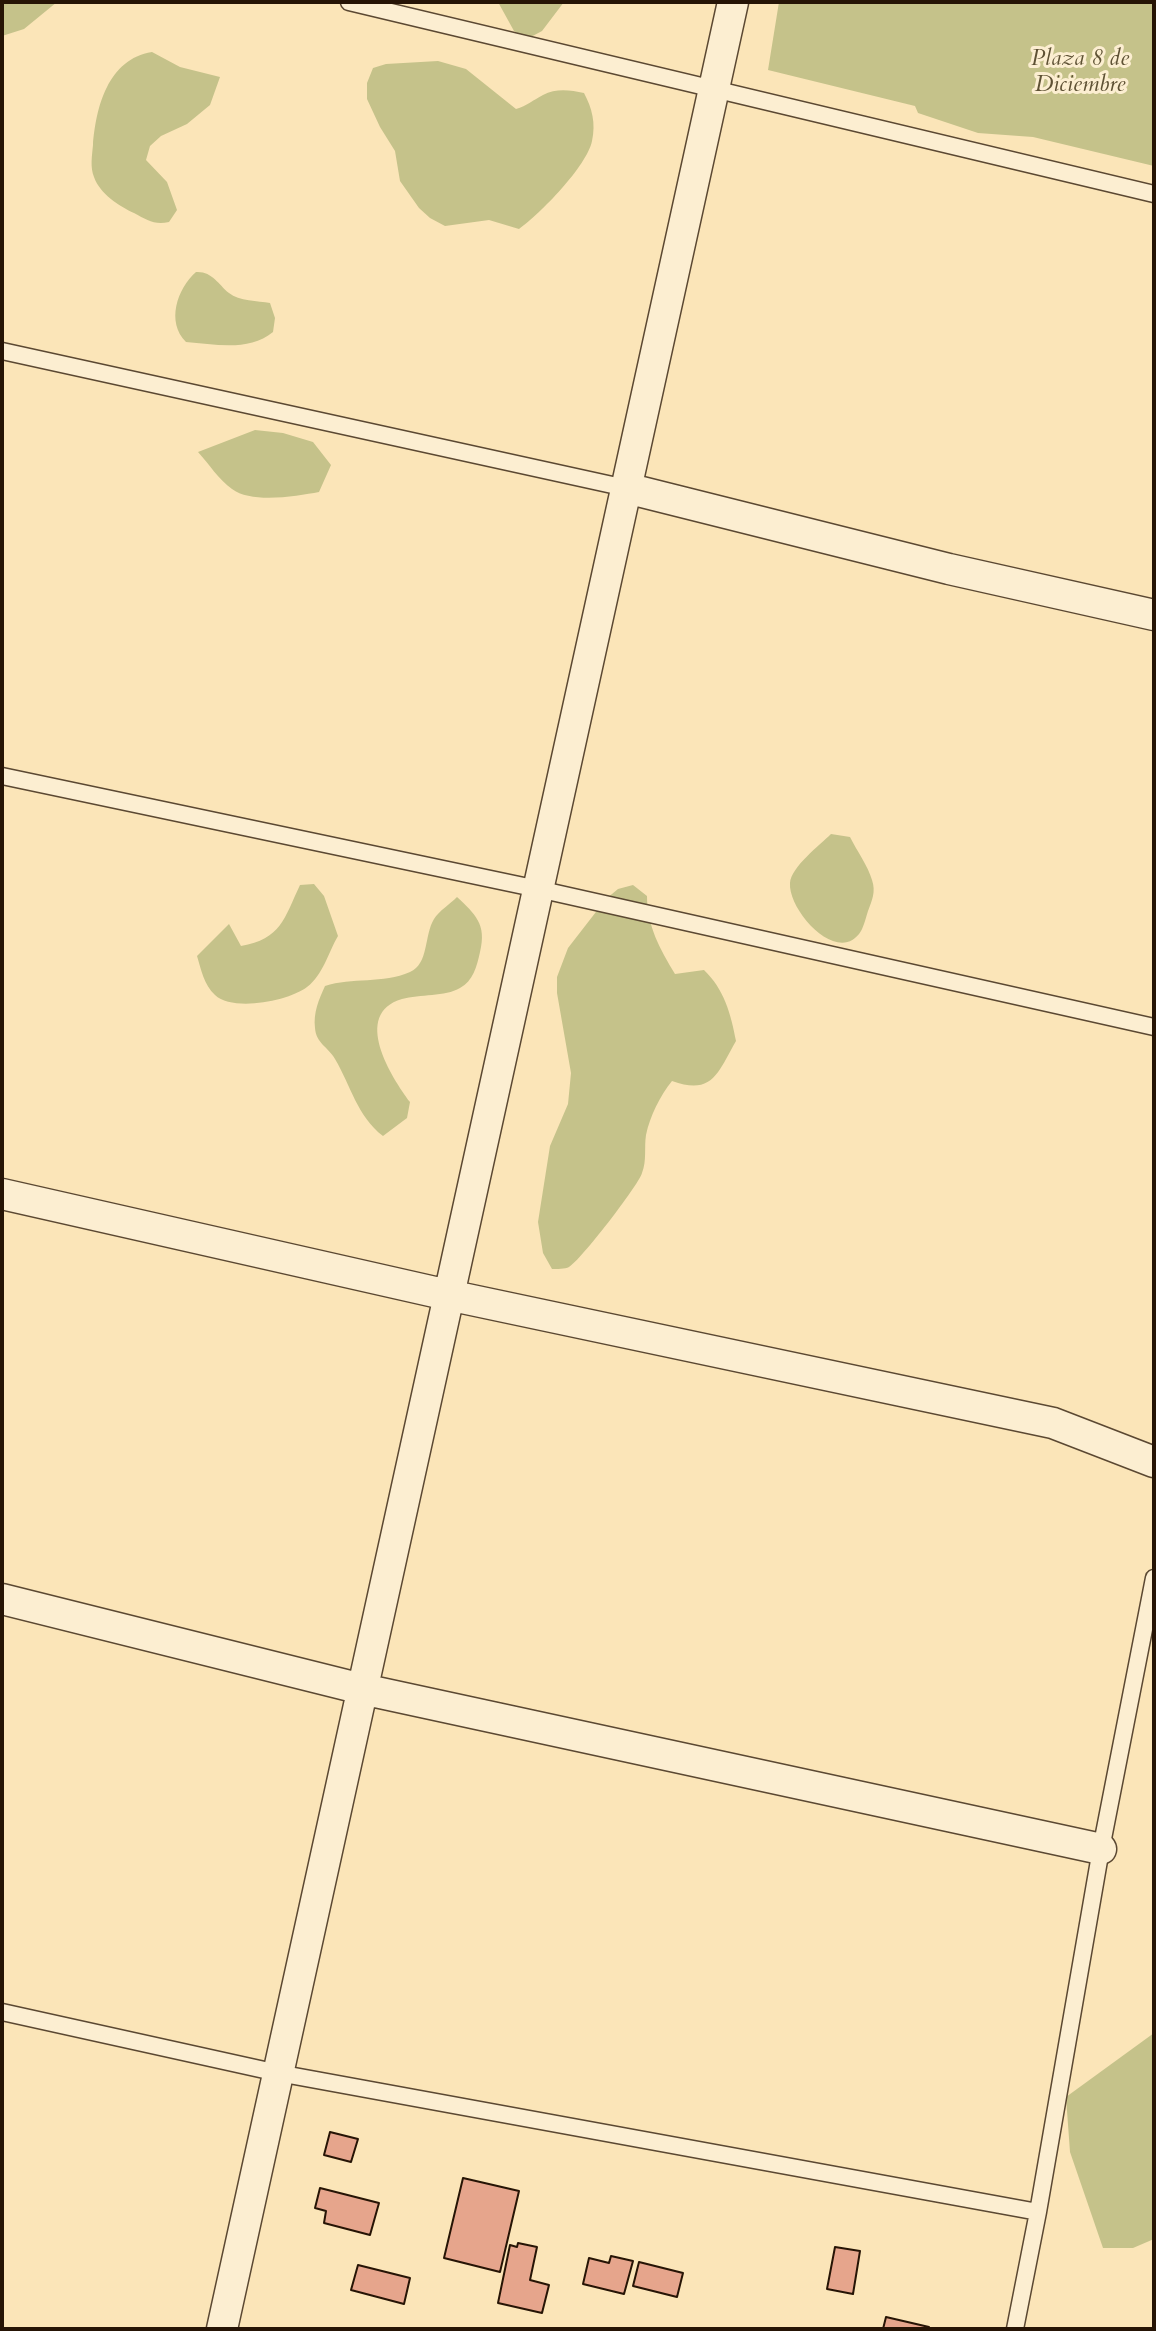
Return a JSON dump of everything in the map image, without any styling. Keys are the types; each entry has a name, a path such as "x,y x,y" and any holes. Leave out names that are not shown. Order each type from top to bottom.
{"street":[{"path":"222,2329 733,2"},
{"path":"626,488 949,569 1154,615"},
{"path":"2,1194 448,1295 1053,1423 1154,1462"},
{"path":"2,1599 362,1689 1101,1849"}],"lane":[{"path":"349,2 1154,194"},
{"path":"2,351 626,488"},
{"path":"2,776 538,889 1154,1027"},
{"path":"1015,2329 1101,1849 1154,1578"},
{"path":"2,2012 278,2073 1038,2212"}],"green space":[{"path":"2,2 57,2 24,29 2,36"},
{"path":"498,2 564,2 542,31 527,39 514,31"},
{"name":"Plaza 8 de Diciembre","path":"779,2 1154,2 1154,166 1033,137 978,133 918,113 915,106 768,70"},
{"path":"152,52 180,67 220,77 210,105 187,124 161,136 150,146 146,160 167,182 177,210 169,222 164,223 147,220 111,199 97,183 92,165 97,115 107,87 125,64 137,56"},
{"path":"438,61 466,69 516,109 558,90 584,93 587,99 594,128 588,151 562,189 519,229 489,220 445,226 419,208 400,181 395,151 367,99 367,83 373,68 386,64"},
{"path":"196,272 211,276 238,298 270,303 275,318 273,332 264,338 243,344 186,342 176,325 176,306 184,287"},
{"path":"255,430 283,433 313,442 331,465 319,492 275,498 241,494 223,481 198,452"},
{"path":"831,834 850,837 868,869 874,888 861,931 852,940 840,943 816,931 806,920 797,907 790,883 795,870"},
{"path":"314,884 324,896 338,936 313,982 288,997 261,1003 234,1003 215,995 206,982 197,956 229,924 241,946 265,938 280,926 300,885"},
{"path":"633,885 647,896 652,927 675,974 704,970 717,985 729,1012 736,1041 719,1071 706,1083 686,1085 672,1081 650,1121 646,1135 644,1168 638,1181 608,1223 575,1262 567,1268 552,1269 543,1253 538,1222 550,1146 568,1104 571,1073 557,993 557,977 568,948 606,899 618,889"},
{"path":"457,897 474,914 481,927 482,942 471,977 454,991 402,999 387,1007 379,1018 377,1032 380,1047 394,1078 410,1102 407,1118 383,1136 367,1119 335,1059 320,1041 315,1022 317,1006 325,986 400,976 416,968 423,956 434,919"},
{"path":"1154,2033 1154,2239 1133,2248 1103,2248 1070,2152 1066,2097"}],"building":[{"path":"330,2132 358,2139 351,2162 324,2155"},
{"path":"463,2178 519,2191 500,2272 444,2258"},
{"path":"320,2188 379,2203 370,2235 324,2223 326,2211 315,2208"},
{"path":"518,2243 537,2247 530,2280 549,2285 542,2313 498,2303 510,2245 517,2247"},
{"path":"835,2247 860,2251 853,2294 827,2289"},
{"path":"611,2256 633,2261 624,2294 583,2284 589,2258 609,2263"},
{"path":"639,2262 683,2273 677,2297 633,2286"},
{"path":"358,2265 410,2278 404,2304 351,2290"},
{"path":"886,2317 929,2327 883,2329"}]}
